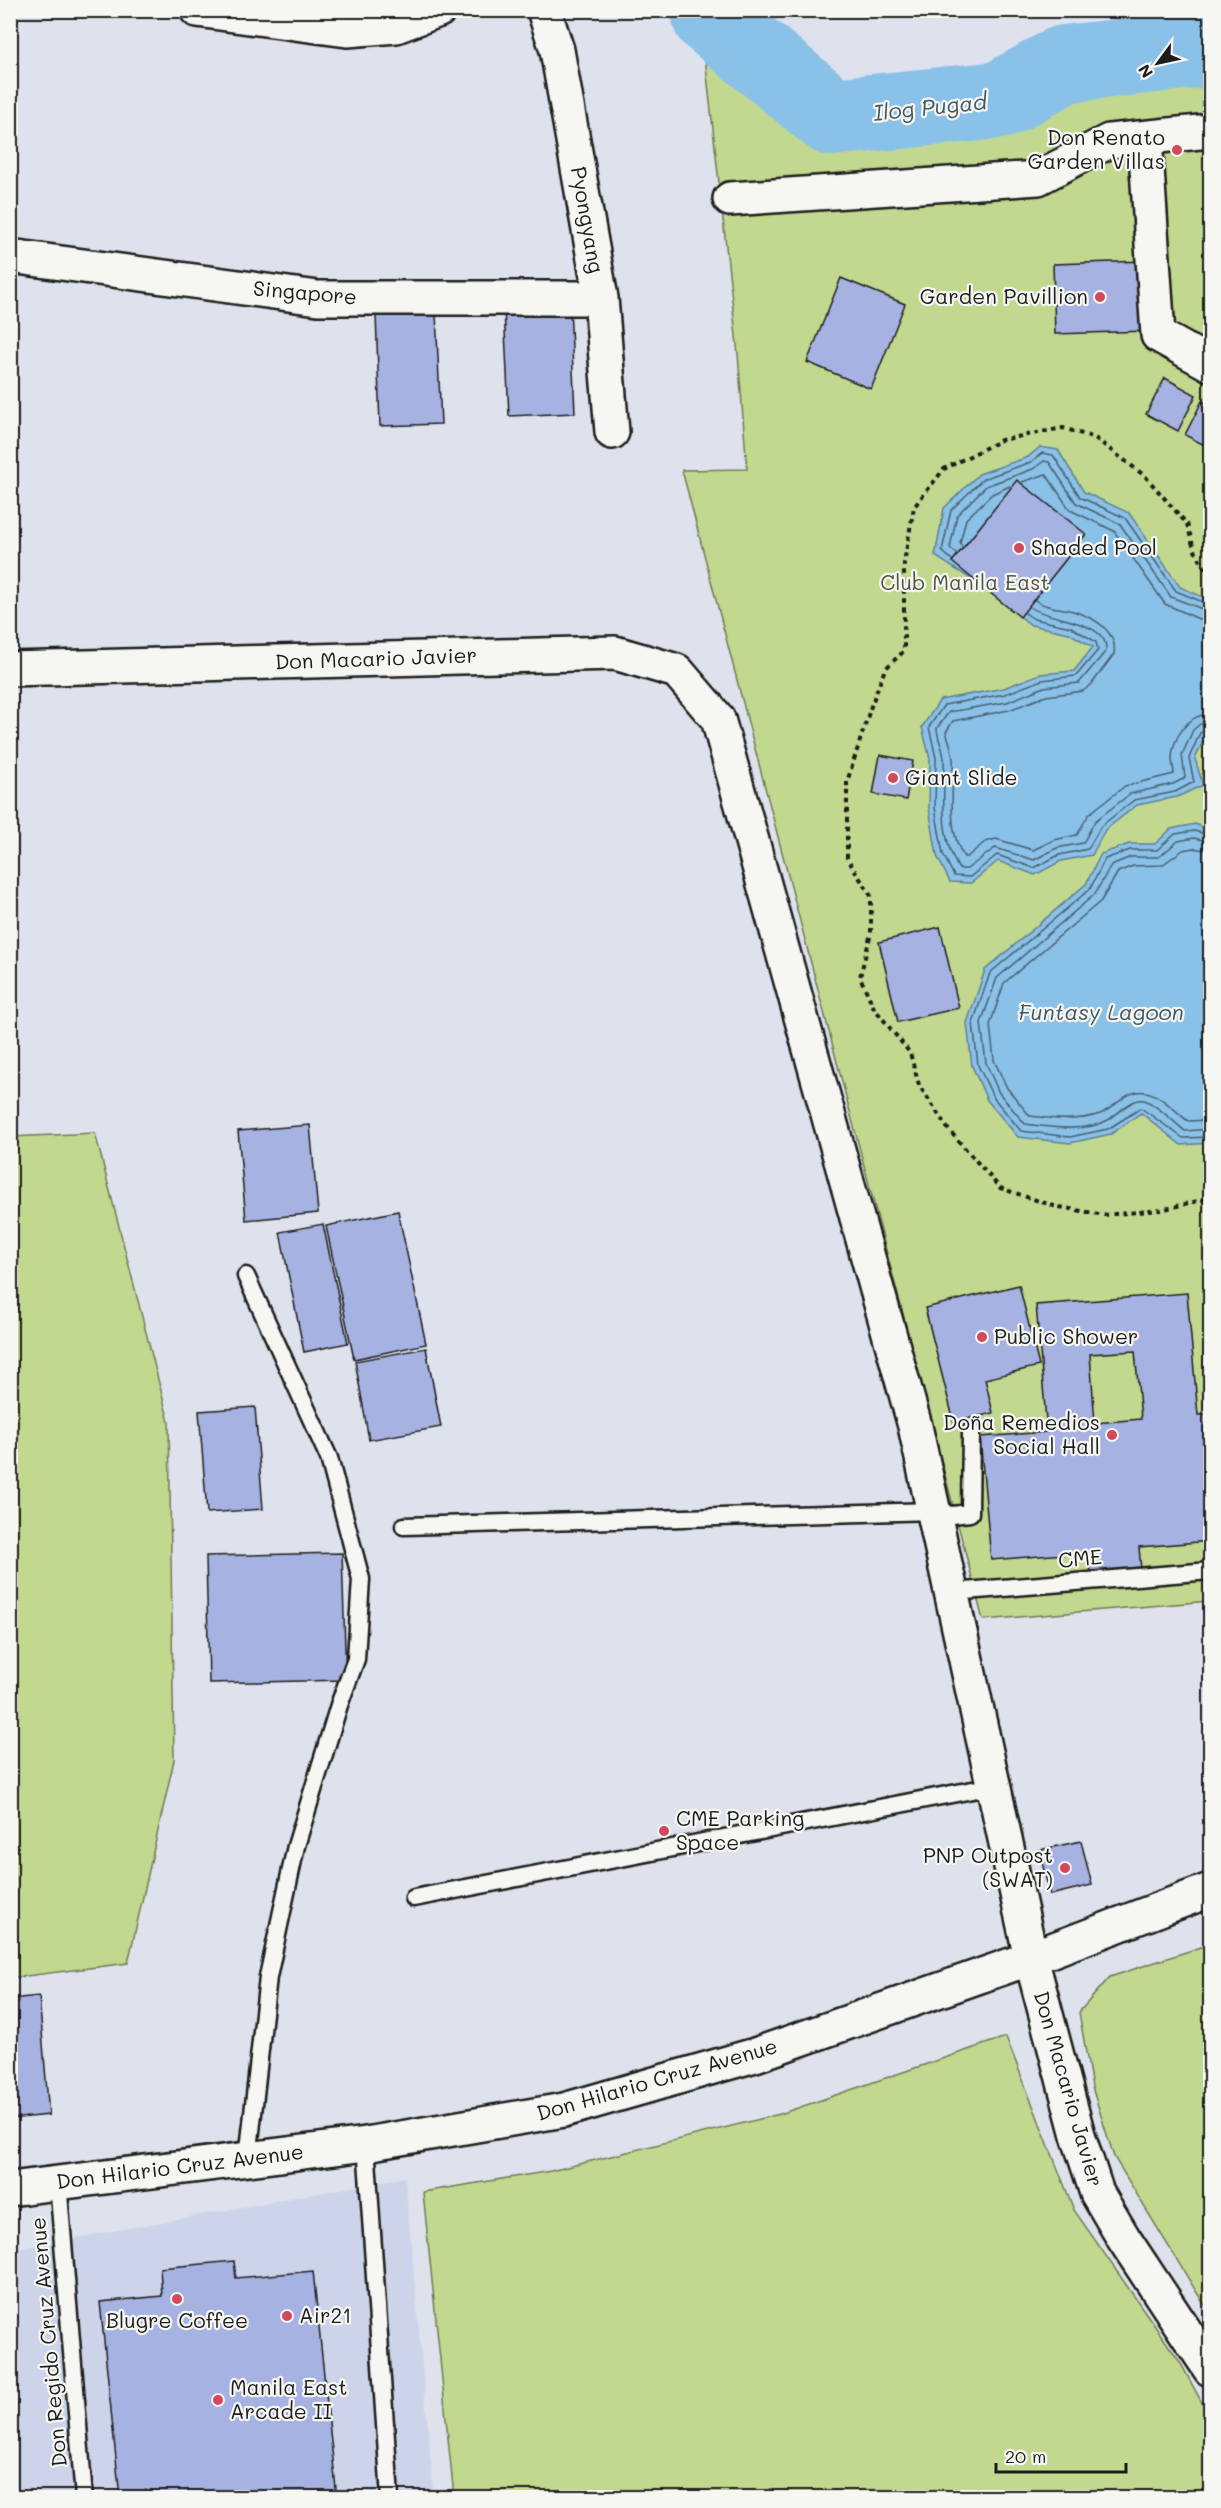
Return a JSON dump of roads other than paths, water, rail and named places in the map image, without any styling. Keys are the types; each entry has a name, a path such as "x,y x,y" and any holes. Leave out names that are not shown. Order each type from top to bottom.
{"street":[{"path":"197,10 347,30 396,26 439,10"},
{"name":"Pyongyang","path":"544,10 557,50 601,298 612,432"},
{"path":"730,199 1038,178 1109,141 1210,130"},
{"path":"1145,138 1158,335 1210,364"},
{"name":"Singapore","path":"10,256 318,298 601,298"},
{"name":"Don Macario Javier","path":"10,669 615,653 677,671 718,719 912,1414 1031,1958 1078,2135 1097,2193 1124,2239 1210,2369"},
{"name":"Don Hilario Cruz Avenue","path":"10,2189 366,2144 564,2109 755,2055 1031,1958 1210,1890"}],"lane":[{"path":"246,1276 329,1458 361,1579 356,1659 339,1704 296,1846 268,1977 248,2159"},
{"path":"404,1526 934,1511 952,1515 970,1513 971,1431"},
{"name":"CME","path":"952,1592 1210,1571"},
{"path":"414,1898 993,1786"},
{"path":"366,2144 390,2498"},
{"name":"Don Regido Cruz Avenue","path":"58,2182 84,2498"}],"water":[{"path":"1040,447 1058,450 1084,492 1129,513 1180,587 1210,600 1210,740 1205,736 1195,759 1203,785 1177,797 1137,805 1105,830 1092,855 1061,861 1035,875 998,861 971,883 950,882 937,856 929,808 930,759 922,727 940,700 1004,688 1040,674 1074,671 1093,647 1069,633 1031,625 979,584 935,556 944,508 979,474 1028,457"},
{"name":"Funtasy Lagoon","path":"1195,824 1210,830 1210,1143 1181,1145 1141,1113 1111,1134 1070,1143 1018,1137 987,1100 972,1066 967,1023 985,970 1086,884 1101,854 1129,844 1155,844 1171,829"}],"waterway":[{"name":"Ilog Pugad","path":"711,17 832,117 1000,100 1064,64 1210,48"}],"place":[{"name":"Don Renato Garden Villas","path":"1177,150"},
{"name":"Garden Pavillion","path":"1100,297"},
{"name":"Shaded Pool","path":"1019,548"},
{"name":"Giant Slide","path":"893,778"},
{"name":"Public Shower","path":"982,1337"},
{"name":"Doña Remedios Social Hall","path":"1112,1435"},
{"name":"CME Parking Space","path":"664,1831"},
{"name":"PNP Outpost (SWAT)","path":"1065,1868"},
{"name":"Blugre Coffee","path":"177,2299"},
{"name":"Air21","path":"287,2316"},
{"name":"Manila East Arcade II","path":"218,2400"}],"park label":[{"name":"Club Manila East","path":"965,583"}]}
